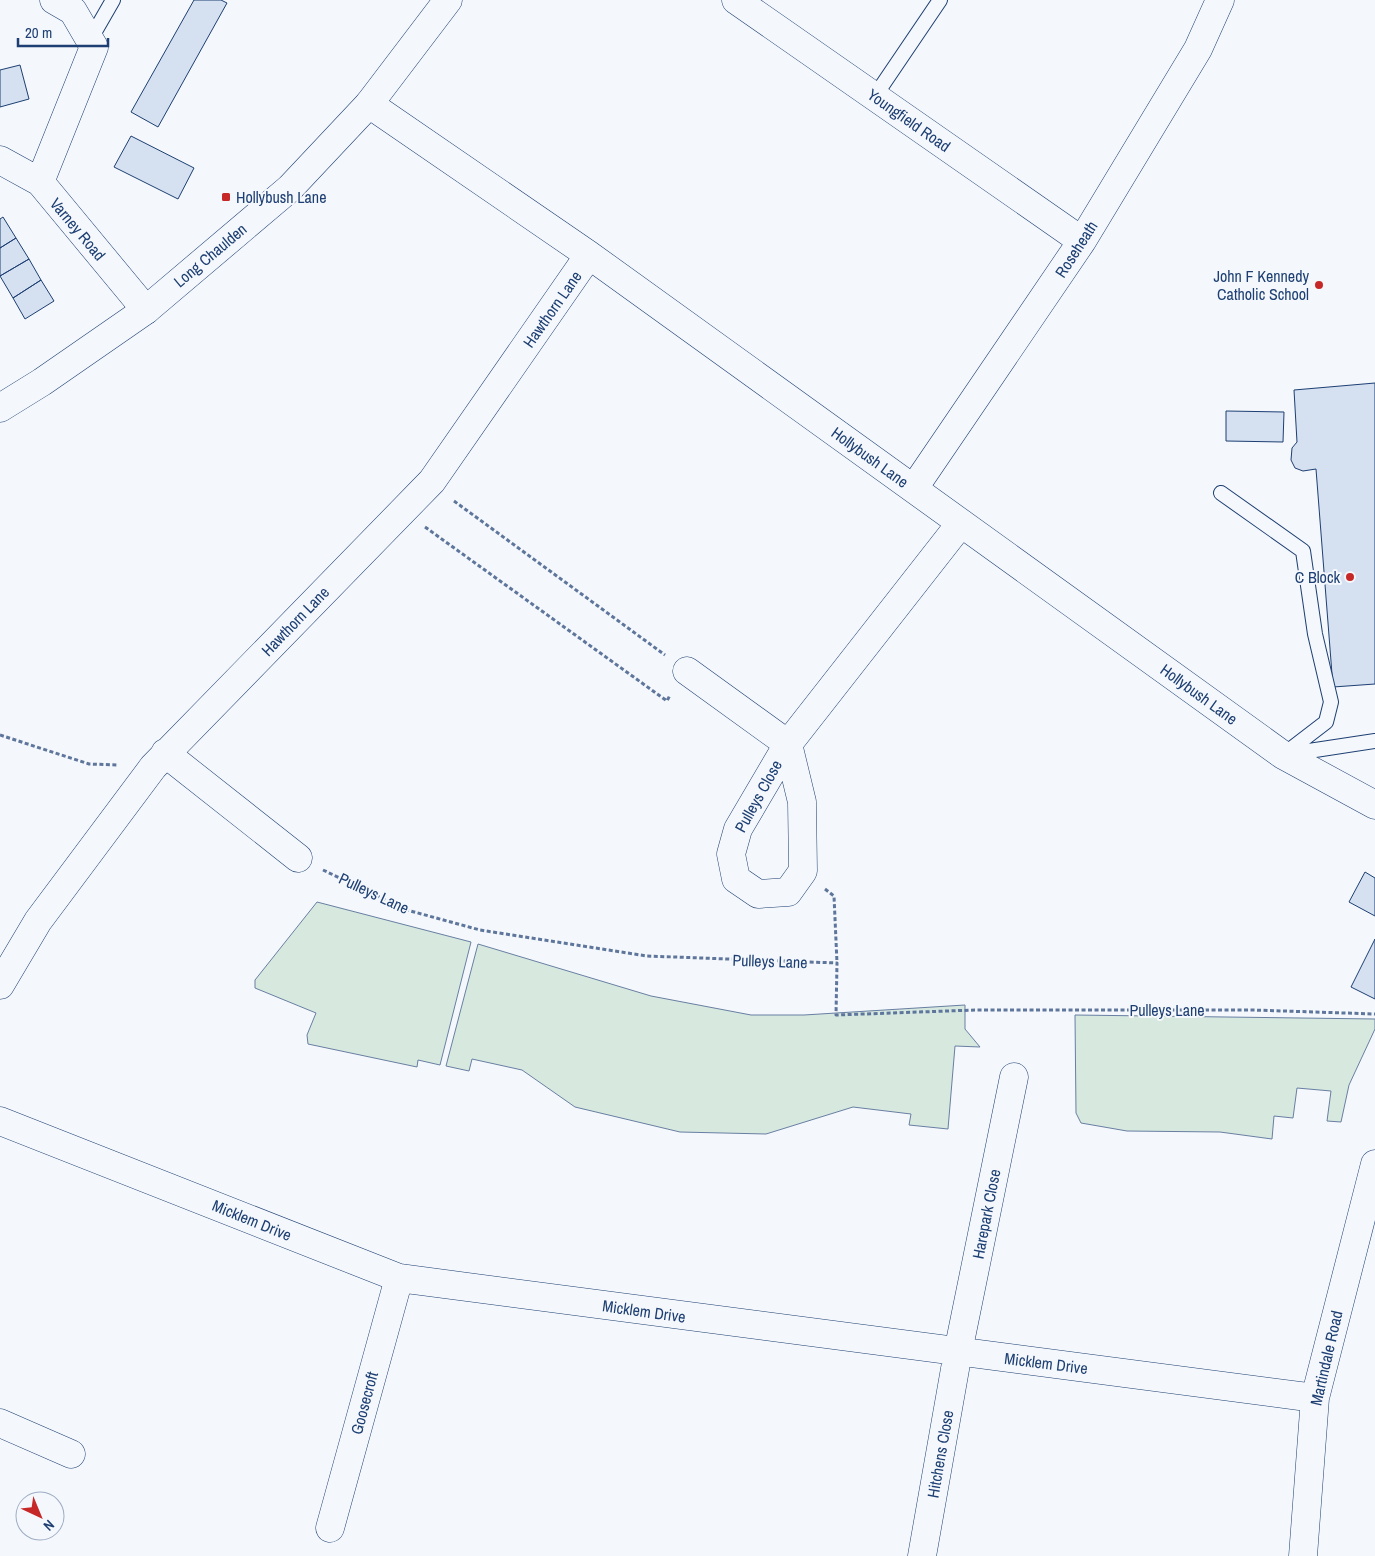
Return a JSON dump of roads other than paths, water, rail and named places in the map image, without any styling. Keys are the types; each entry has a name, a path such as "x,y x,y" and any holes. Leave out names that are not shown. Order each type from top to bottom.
{"street":[{"path":"40,182 94,47 73,11 54,0"},
{"name":"Long Chaulden","path":"0,408 42,382 146,310 290,188 369,104 448,0"},
{"name":"Youngfield Road","path":"736,0 1082,241"},
{"name":"Roseheath","path":"914,488 1082,241 1198,49 1220,0"},
{"name":"Hollybush Lane","path":"369,104 589,255 1283,755 1375,805"},
{"name":"Varney Road","path":"5,169 40,182 146,310"},
{"name":"Hawthorn Lane","path":"0,986 38,921 159,760 432,481 589,255"},
{"name":"Pulleys Close","path":"687,671 788,744 802,802 802,871 788,892 758,894 736,879 731,854 738,829 788,744 961,523"},
{"path":"159,760 298,858"},
{"name":"Harepark Close","path":"958,1352 1014,1077"},
{"name":"Micklem Drive","path":"0,1120 399,1278 1315,1398"},
{"name":"Martindale Road","path":"1303,1556 1315,1398 1375,1164"},
{"name":"Goosecroft","path":"330,1528 399,1278"},
{"name":"Hitchens Close","path":"922,1556 958,1352"},
{"path":"0,1423 70,1454"}],"lane":[{"path":"90,40 113,0"},
{"path":"875,96 940,0"},
{"path":"1221,493 1303,551 1315,634 1331,702 1326,722 1283,755"},
{"path":"1283,755 1375,741"}],"place":[{"name":"Hollybush Lane","path":"226,197"},
{"name":"John F Kennedy Catholic School","path":"1319,285"},
{"name":"C Block","path":"1350,577"}]}
